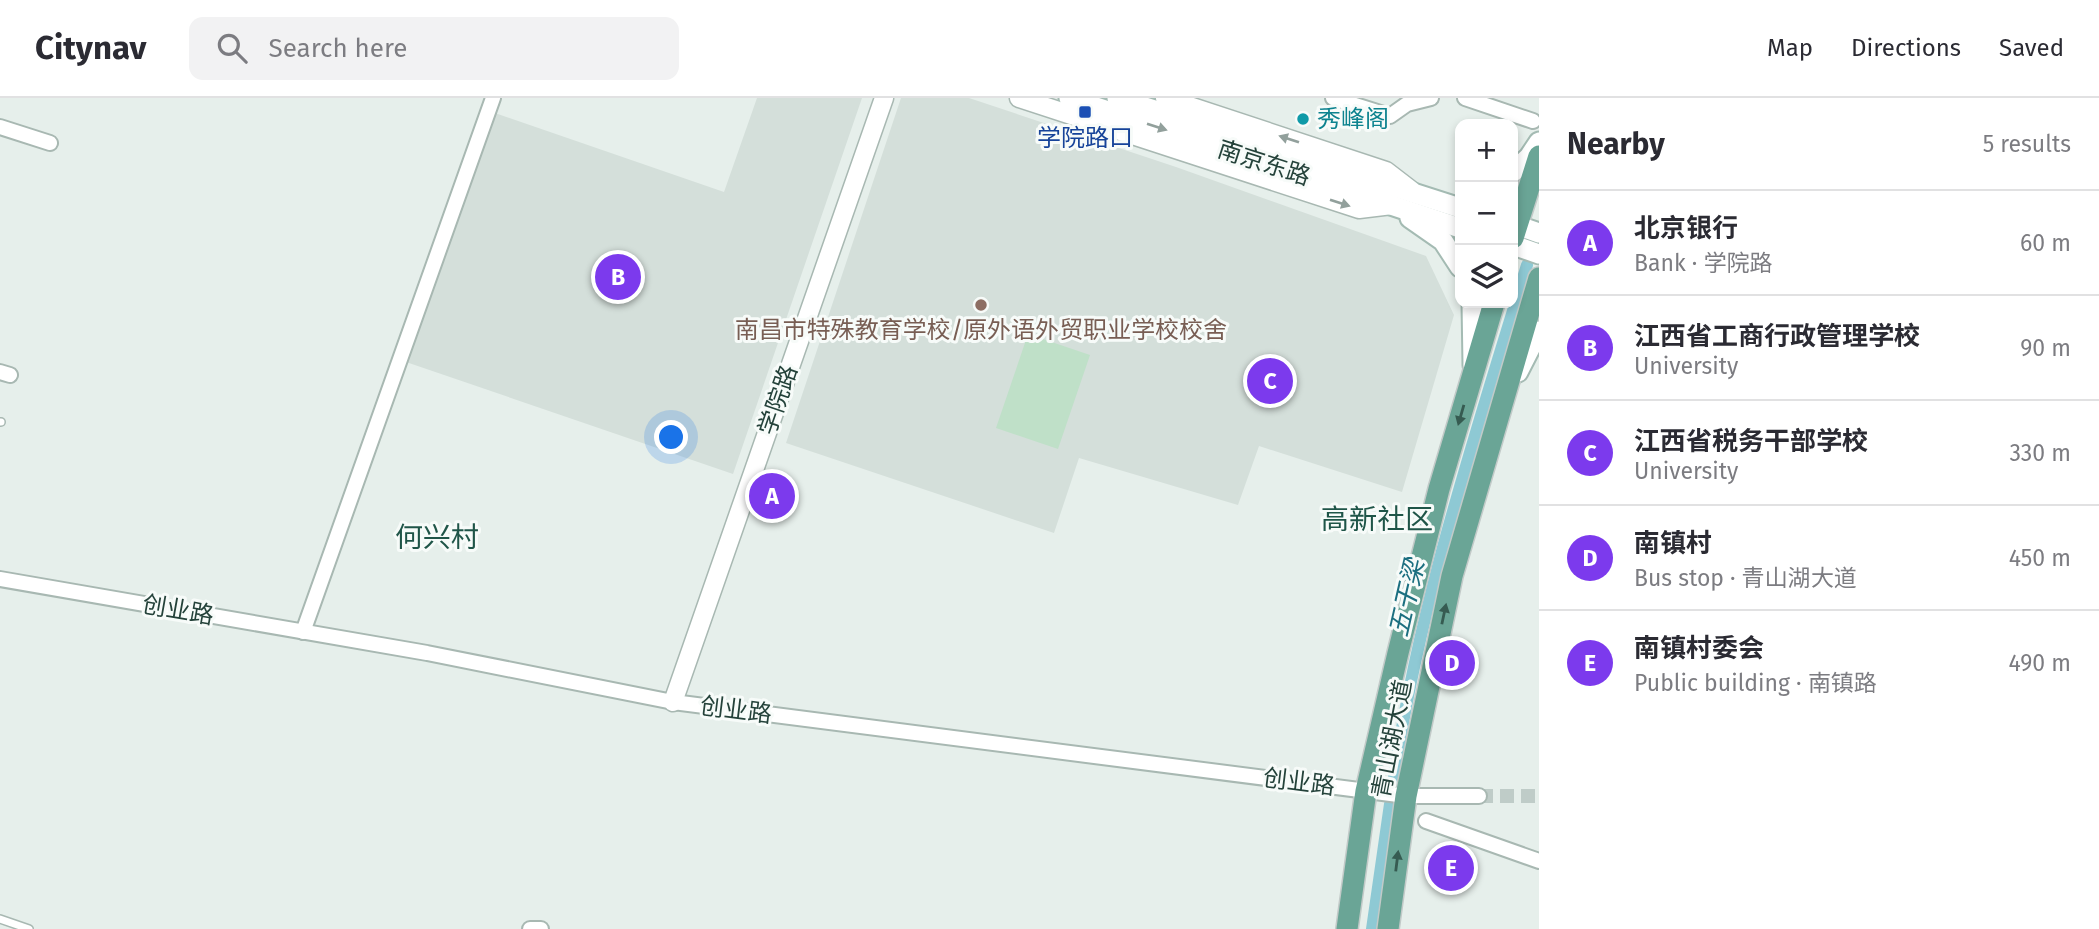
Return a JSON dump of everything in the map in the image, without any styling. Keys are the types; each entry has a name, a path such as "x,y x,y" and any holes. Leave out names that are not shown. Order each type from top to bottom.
{"main road":[{"name":"南京东路","path":"1069,98 1455,226"},
{"name":"南京东路","path":"1116,98 1455,206"},
{"path":"1518,167 1539,142"},
{"path":"1518,221 1539,156"},
{"path":"1418,195 1455,198"},
{"path":"1392,205 1443,241 1455,260"},
{"path":"1518,233 1539,233"},
{"path":"1518,236 1539,254"},
{"name":"青山湖大道","path":"1388,929 1406,796 1452,576 1539,278"},
{"path":"1472,308 1473,373"},
{"name":"青山湖大道","path":"1347,929 1366,791 1436,502 1492,308"},
{"path":"1502,404 1539,331"}],"street":[{"path":"303,632 493,98"},
{"name":"学院路","path":"673,702 884,98"},
{"path":"1019,98 1359,209 1392,205"},
{"path":"1165,98 1386,171 1418,195"},
{"path":"1333,98 1390,116 1407,104 1431,98"},
{"path":"1465,98 1533,121"},
{"path":"0,127 50,143"},
{"name":"创业路","path":"0,579 427,653 673,702 1406,796 1479,796"},
{"path":"1426,821 1539,861"}],"lane":[{"path":"0,919 29,929"}],"shaded area":[{"path":"757,98 862,98 733,474 406,362 492,112 724,192"},
{"path":"901,98 969,98 1176,167 1426,256 1454,315 1402,492 1259,446 1238,505 1079,458 1054,533 786,443"}],"green space":[{"path":"1028,334 1090,355 1058,449 996,428"}],"waterway":[{"name":"五干梁","path":"1393,784 1417,652 1433,587 1468,458 1527,265"},
{"name":"五干梁","path":"1372,929 1390,804"}],"tunnel":[{"path":"1479,796 1539,796"}],"place":[{"name":"学院路口","path":"1085,112"},
{"name":"秀峰阁","path":"1303,119"},
{"name":"江西省工商行政管理学校","path":"618,277"},
{"name":"南昌市特殊教育学校/原外语外贸职业学校校舍","path":"981,305"},
{"name":"江西省税务干部学校","path":"1270,381"},
{"name":"北京银行","path":"772,496"},
{"name":"南镇村","path":"1452,663"},
{"name":"南镇村委会","path":"1451,868"}],"district":[{"name":"高新社区","path":"1377,519"},
{"name":"何兴村","path":"437,537"}]}
